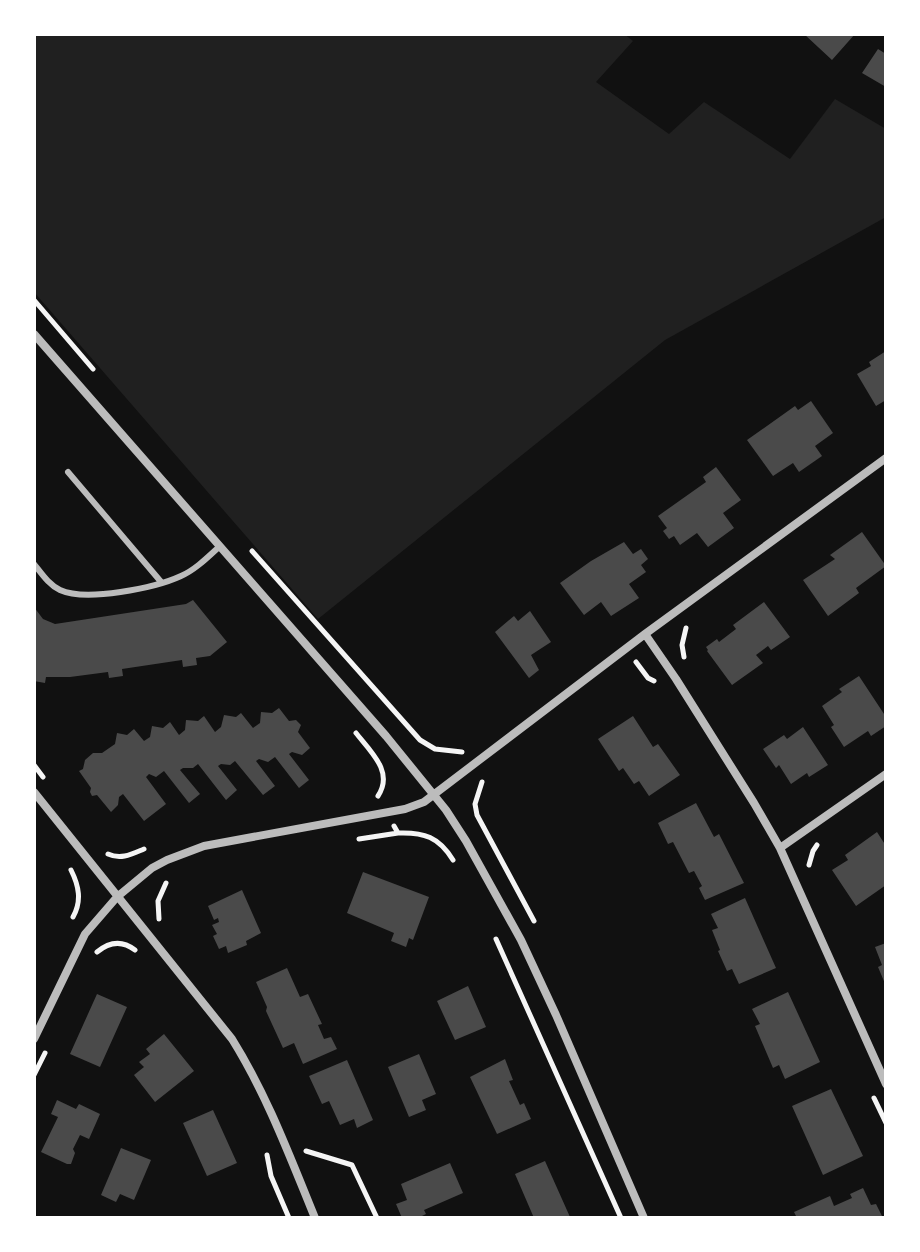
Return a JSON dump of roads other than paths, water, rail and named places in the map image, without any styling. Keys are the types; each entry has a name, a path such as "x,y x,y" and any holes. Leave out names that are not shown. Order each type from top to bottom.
{"street":[{"path":"34,334 434,794 466,841 521,940 644,1218"},
{"path":"34,1039 85,934 117,897 152,868 204,846 405,809 424,802 626,648 886,458"},
{"path":"645,634 780,848 886,1084"},
{"path":"780,848 886,774"},
{"path":"34,792 232,1039 272,1113 315,1218"}],"lane":[{"path":"68,472 162,583"},
{"path":"34,564 52,586 74,595 120,593 183,576 220,546"}]}
